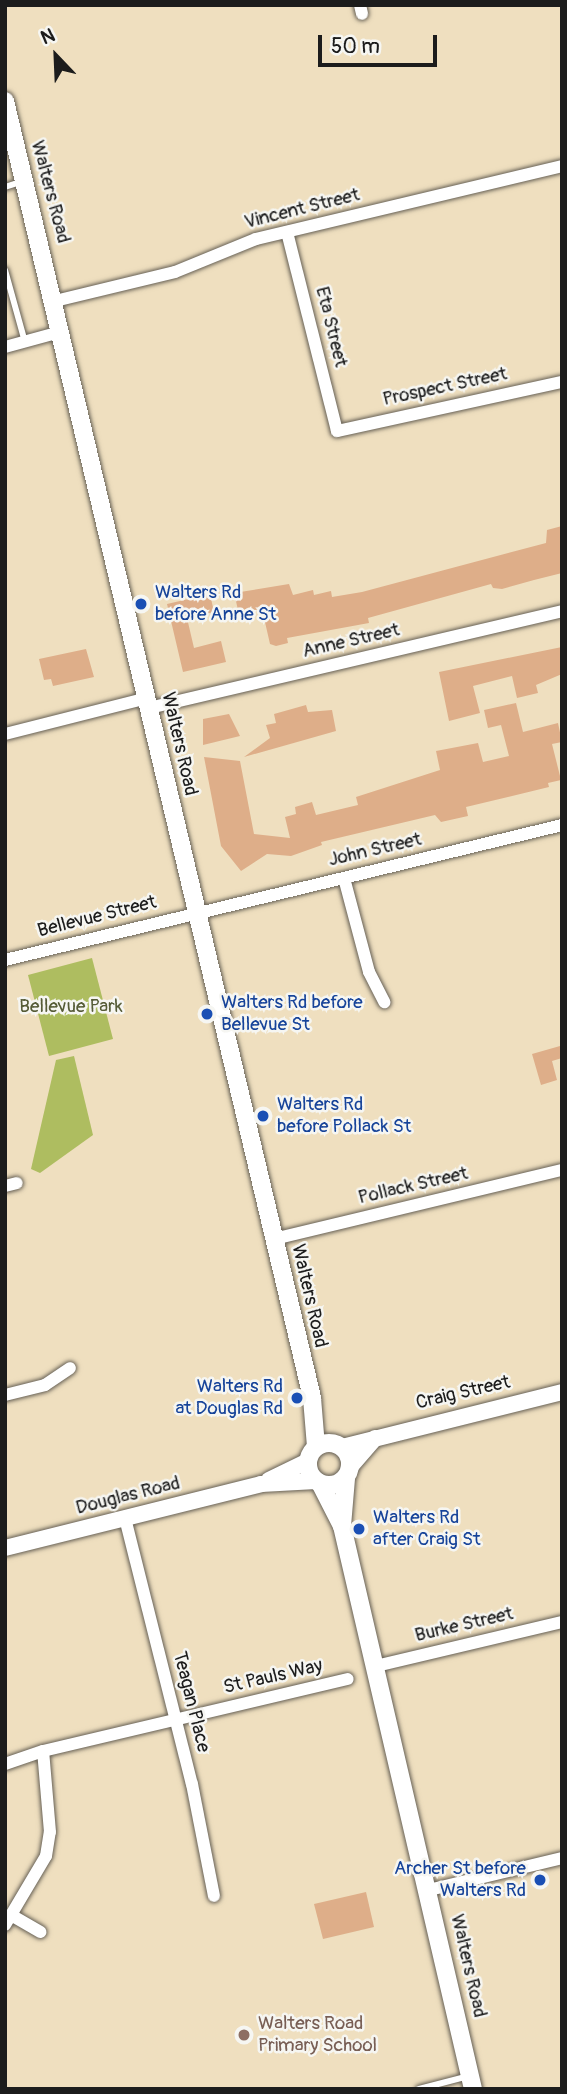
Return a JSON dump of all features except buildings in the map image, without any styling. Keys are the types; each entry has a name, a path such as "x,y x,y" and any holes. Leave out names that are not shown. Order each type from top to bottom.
{"main road":[{"name":"Walters Road","path":"5,101 55,301 60,332 312,1398 312,1454 318,1482 342,1526 472,2082"},
{"name":"Walters Road","path":"312,1398 339,1445 348,1472 342,1526"},
{"path":"312,1454 339,1445"},
{"path":"318,1482 334,1485 348,1472"}],"street":[{"name":"Vincent Street","path":"55,301 166,275 246,242 562,166"},
{"name":"Eta Street","path":"287,232 337,431"},
{"path":"5,347 60,332"},
{"name":"Prospect Street","path":"337,431 562,382"},
{"name":"Anne Street","path":"148,703 562,611"},
{"path":"5,734 148,703"},
{"name":"John Street","path":"198,911 562,825"},
{"path":"344,878 369,972 384,1002"},
{"name":"Bellevue Street","path":"5,960 198,911"},
{"name":"Pollack Street","path":"274,1239 562,1170"},
{"path":"5,1395 45,1385 70,1368"},
{"name":"Craig Street","path":"339,1445 562,1392"},
{"path":"348,1472 375,1438"},
{"name":"Douglas Road","path":"261,1484 312,1454"},
{"name":"Douglas Road","path":"5,1548 261,1484 318,1482"},
{"name":"Teagan Place","path":"125,1518 175,1719 214,1896"},
{"name":"Burke Street","path":"376,1666 562,1622"},
{"name":"St Pauls Way","path":"5,1764 43,1751 348,1679"},
{"path":"41,1931 8,1920 46,1856 50,1832 43,1751"},
{"path":"429,1890 562,1858"}],"lane":[{"path":"5,187 24,181"},
{"path":"5,270 25,342"},
{"path":"419,2089 472,2082"}],"green space":[{"name":"Bellevue Park","path":"92,958 113,1039 49,1056 28,975"},
{"path":"74,1056 93,1135 40,1173 31,1169 56,1060"}],"place":[{"name":"Walters Rd before Anne St","path":"141,604"},
{"name":"Walters Rd before Bellevue St","path":"207,1014"},
{"name":"Walters Rd before Pollack St","path":"263,1116"},
{"name":"Walters Rd at Douglas Rd","path":"297,1398"},
{"name":"Walters Rd after Craig St","path":"359,1529"},
{"name":"Archer St before Walters Rd","path":"540,1880"},
{"name":"Walters Road Primary School","path":"244,2035"}]}
